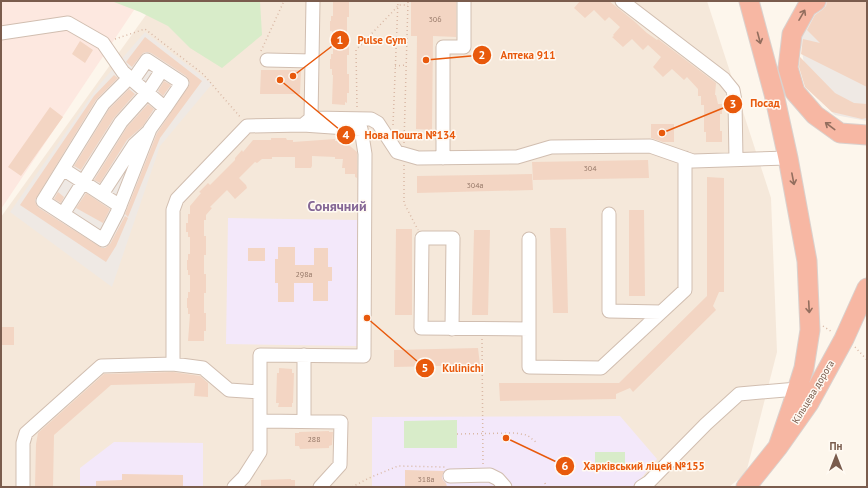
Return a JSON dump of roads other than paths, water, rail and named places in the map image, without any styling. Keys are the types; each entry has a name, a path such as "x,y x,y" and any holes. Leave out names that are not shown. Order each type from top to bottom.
{"highway":[{"path":"749,1 772,86 788,158 807,261 810,330 804,368 778,447"},
{"path":"816,1 807,7 792,34 788,68 795,92 815,115 840,133 867,135"},
{"name":"Кільцева дорога","path":"746,487 778,447 809,403 844,339 867,288"}],"street":[{"path":"307,122 312,61 313,1"},
{"path":"443,158 443,47 464,47 464,1"},
{"path":"622,1 724,79 733,90 735,101 736,160"},
{"path":"1,33 68,23 103,43 123,72 165,108"},
{"path":"264,58 312,61"},
{"path":"102,194 134,145 150,129 182,83 148,60 131,79 103,104 43,201 103,240 120,206 150,129"},
{"path":"63,214 121,122 147,92 162,70"},
{"path":"173,364 173,210 177,198 247,126 371,119 378,123 397,152 418,158 516,157 551,147 650,146 693,161 788,158"},
{"path":"234,487 244,477 260,452 260,355 364,356 365,154 361,129 307,122"},
{"path":"529,239 529,367 601,368 685,290 685,158"},
{"path":"63,169 120,206"},
{"path":"609,214 609,311 661,312"},
{"path":"452,329 453,238 422,238 421,328 452,329 529,329"},
{"path":"304,355 304,422"},
{"path":"23,487 23,442 26,433 101,366 173,364 203,368 229,390 260,392"},
{"path":"641,487 649,482 706,424 739,394 798,389"},
{"path":"260,421 342,422 340,465 320,487"},
{"path":"450,476 490,475 498,479 505,487"}],"place":[{"name":"Аптека 911","path":"426,60"},
{"name":"Pulse Gym","path":"293,76"},
{"name":"Нова Пошта №134","path":"280,80"},
{"name":"Посад","path":"662,133"},
{"name":"Kulinichi","path":"367,318"},
{"name":"Харківський ліцей №155","path":"506,438"}],"district":[{"name":"Сонячний","path":"337,206"}]}
